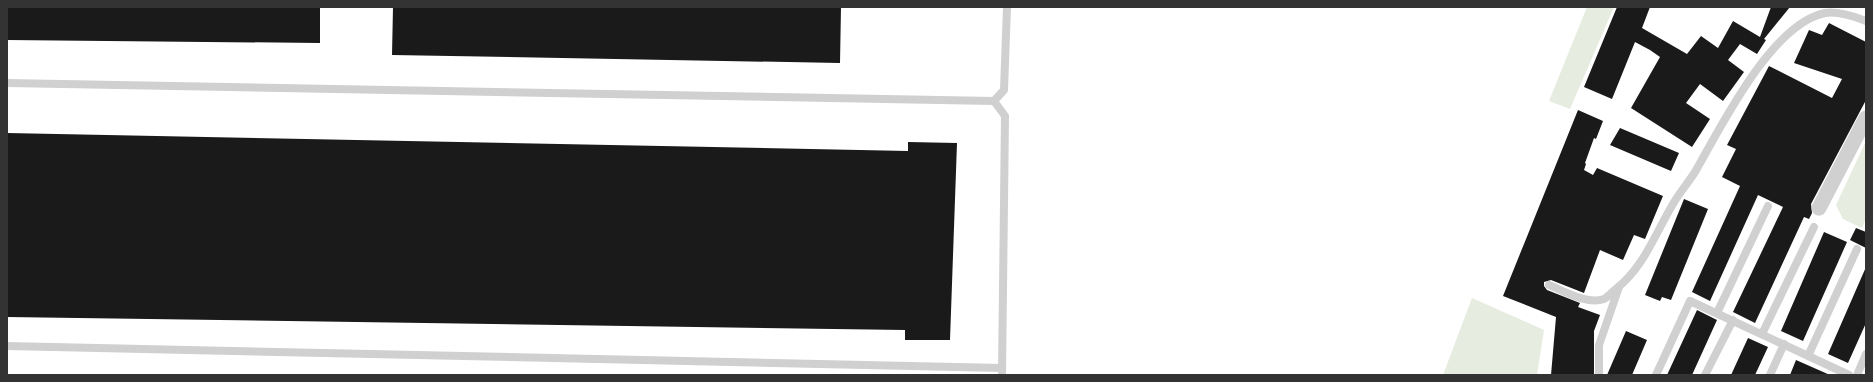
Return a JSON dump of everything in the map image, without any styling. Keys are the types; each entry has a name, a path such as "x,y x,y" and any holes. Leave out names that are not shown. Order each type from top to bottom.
{"street":[{"path":"1819,208 1866,118"}],"lane":[{"path":"7,83 994,101 1004,90 1007,7"},
{"path":"1549,285 1589,300 1604,298 1619,286 1635,270 1652,245 1673,204 1690,180 1740,95 1763,61 1782,40 1806,20 1825,13 1845,14 1866,21"},
{"path":"7,346 1002,371 1005,116 994,101"},
{"path":"1717,313 1768,206"},
{"path":"1762,334 1814,227"},
{"path":"1808,356 1857,249"},
{"path":"1599,375 1599,345 1619,286"},
{"path":"1656,375 1690,301 1784,344 1837,372 1849,375"},
{"path":"1705,375 1733,320"},
{"path":"1770,375 1784,344"},
{"path":"1857,375 1866,354"}],"shaded area":[{"path":"1587,7 1614,7 1570,109 1549,101"},
{"path":"1866,141 1866,219 1862,228 1843,219 1836,205"},
{"path":"1472,298 1544,330 1537,375 1443,375"}],"building":[{"path":"7,7 320,7 320,43 7,40"},
{"path":"393,7 841,7 840,63 392,55"},
{"path":"1617,7 1650,7 1642,28 1687,54 1701,36 1718,48 1733,21 1760,37 1771,7 1790,7 1764,39 1766,40 1757,54 1740,44 1728,60 1744,72 1723,101 1700,84 1686,103 1710,119 1692,147 1631,108 1660,57 1650,50 1635,42 1612,99 1584,87"},
{"path":"1829,23 1866,42 1866,100 1811,204 1812,213 1809,219 1804,217 1755,323 1733,312 1783,207 1758,195 1710,301 1692,292 1740,186 1722,177 1736,149 1727,145 1769,66 1832,98 1842,79 1794,63 1809,30 1822,35"},
{"path":"1578,110 1603,121 1596,139 1594,138 1584,170 1593,175 1597,168 1663,196 1645,239 1634,235 1623,260 1600,250 1584,293 1551,280 1544,282 1544,286 1547,290 1580,303 1578,307 1600,315 1594,331 1594,375 1551,375 1556,317 1503,296"},
{"path":"1620,128 1679,153 1671,171 1610,145"},
{"path":"7,133 908,151 908,142 957,143 950,340 905,340 905,330 7,317"},
{"path":"1684,199 1708,209 1671,300 1662,297 1660,301 1645,295"},
{"path":"1856,228 1866,232 1866,248 1850,240"},
{"path":"1824,232 1847,242 1803,341 1781,331"},
{"path":"1866,267 1866,323 1848,363 1828,354"},
{"path":"1697,310 1717,320 1692,375 1667,375"},
{"path":"1626,331 1647,340 1632,375 1607,375"},
{"path":"1748,338 1768,347 1755,375 1731,375"},
{"path":"1796,360 1830,375 1790,375"}]}
